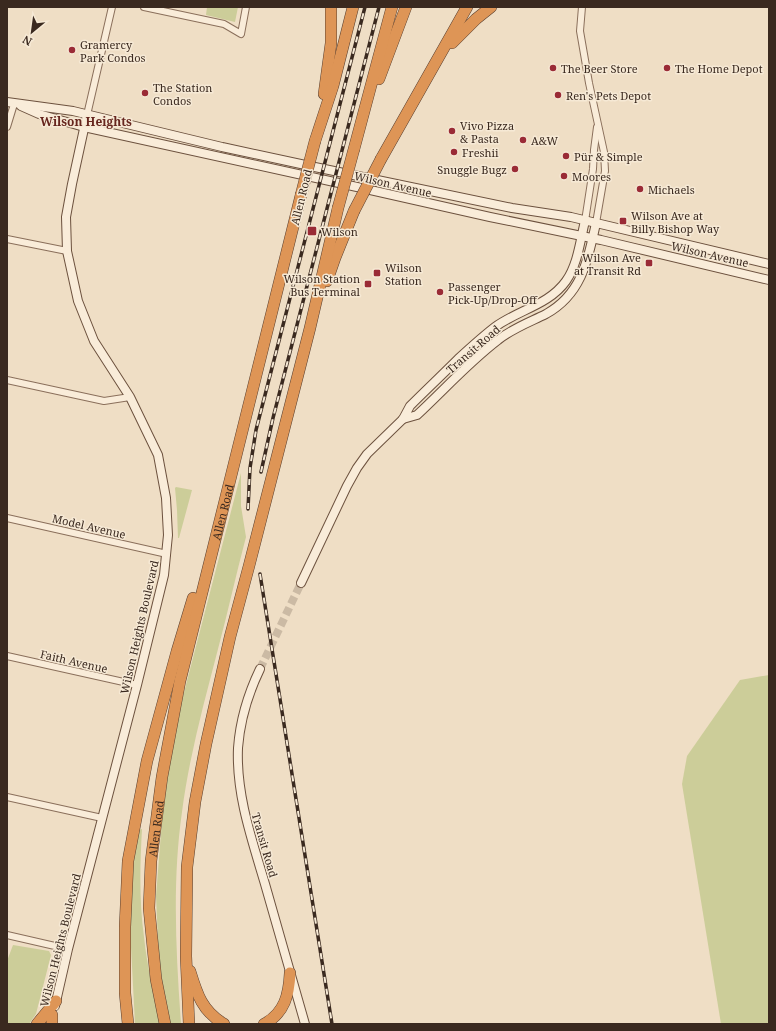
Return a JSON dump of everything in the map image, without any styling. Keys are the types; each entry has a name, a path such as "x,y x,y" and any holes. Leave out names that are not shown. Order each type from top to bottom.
{"highway":[{"path":"315,141 329,62 332,35 331,7"},
{"name":"Allen Road","path":"165,1024 152,951 149,908 151,861 162,777 180,681 218,524 315,141 333,86 353,7"},
{"path":"189,1024 186,956 187,867 195,802 206,744 230,637 250,566 310,328 338,208 392,7"},
{"path":"362,119 406,7"},
{"path":"310,328 335,258 354,211 381,159 468,7"},
{"path":"435,66 458,36 491,7"},
{"path":"128,1024 125,993 125,927 128,861 148,761 177,651 202,568 218,524"},
{"path":"186,956 201,1001 208,1012 224,1024"},
{"path":"264,1024 273,1019 283,1006 288,996 290,973"},
{"path":"37,1024 56,1002"}],"main road":[{"name":"Wilson Avenue","path":"11,103 87,114 222,147 499,205 571,217 769,264"},
{"name":"Wilson Avenue","path":"11,103 39,114 84,127 593,238 769,280"},
{"name":"Wilson Heights Boulevard","path":"51,1021 68,948 137,685 164,575 168,535 166,498 158,455 130,397 94,341 78,301 67,251 66,217 87,114"},
{"name":"Transit Road","path":"301,583 347,486 367,454 403,419 410,406 487,333 504,321 550,297 559,289 573,269 584,220"},
{"name":"Transit Road","path":"403,419 417,415 487,349 502,337 516,328 547,313 565,299 584,273 596,223"},
{"name":"Transit Road","path":"260,669 250,690 242,725 238,748 239,776 245,814 305,1024"}],"street":[{"path":"87,114 112,7"},
{"path":"144,7 224,24 241,34 246,7"},
{"path":"582,7 580,31 604,152 604,171 596,223"},
{"path":"7,127 11,103"},
{"path":"584,220 593,169 598,124"},
{"path":"7,239 67,251"},
{"path":"7,380 104,401 130,397"},
{"name":"Model Avenue","path":"7,518 167,554"},
{"name":"Faith Avenue","path":"7,656 137,685"},
{"path":"7,796 102,818"},
{"path":"7,935 68,948"}],"green space":[{"path":"207,7 238,7 235,22 206,15"},
{"path":"241,473 241,506 246,537 197,730 182,812 176,891 176,944 181,1024 170,1024 159,964 156,896 164,795 181,704"},
{"path":"175,488 192,490 179,538"},
{"path":"769,675 769,1024 721,1024 682,784 687,756 740,680"},
{"path":"142,829 140,883 142,924 149,970 161,1024 135,1024 130,928 131,879 138,830"},
{"path":"13,945 49,951 51,955 36,1014 29,1024 7,1024 7,961"}],"tunnel":[{"path":"260,669 301,583"}],"railway":[{"path":"248,509 250,468 256,430 365,7"},
{"path":"261,472 273,418 379,7"},
{"path":"260,574 332,1024"}],"place":[{"name":"Gramercy Park Condos","path":"72,50"},
{"name":"The Beer Store","path":"553,68"},
{"name":"The Home Depot","path":"667,68"},
{"name":"The Station Condos","path":"145,93"},
{"name":"Ren's Pets Depot","path":"558,95"},
{"name":"Vivo Pizza & Pasta","path":"452,131"},
{"name":"A&W","path":"523,140"},
{"name":"Freshii","path":"454,152"},
{"name":"Pür & Simple","path":"566,156"},
{"name":"Snuggle Bugz","path":"515,169"},
{"name":"Moores","path":"564,176"},
{"name":"Michaels","path":"640,189"},
{"name":"Wilson Ave at Billy Bishop Way","path":"623,221"},
{"name":"Wilson","path":"312,231"},
{"name":"Wilson Ave at Transit Rd","path":"649,263"},
{"name":"Wilson Station","path":"377,273"},
{"name":"Wilson Station Bus Terminal","path":"368,284"},
{"name":"Passenger Pick-Up/Drop-Off","path":"440,292"}],"district":[{"name":"Wilson Heights","path":"86,121"}]}
